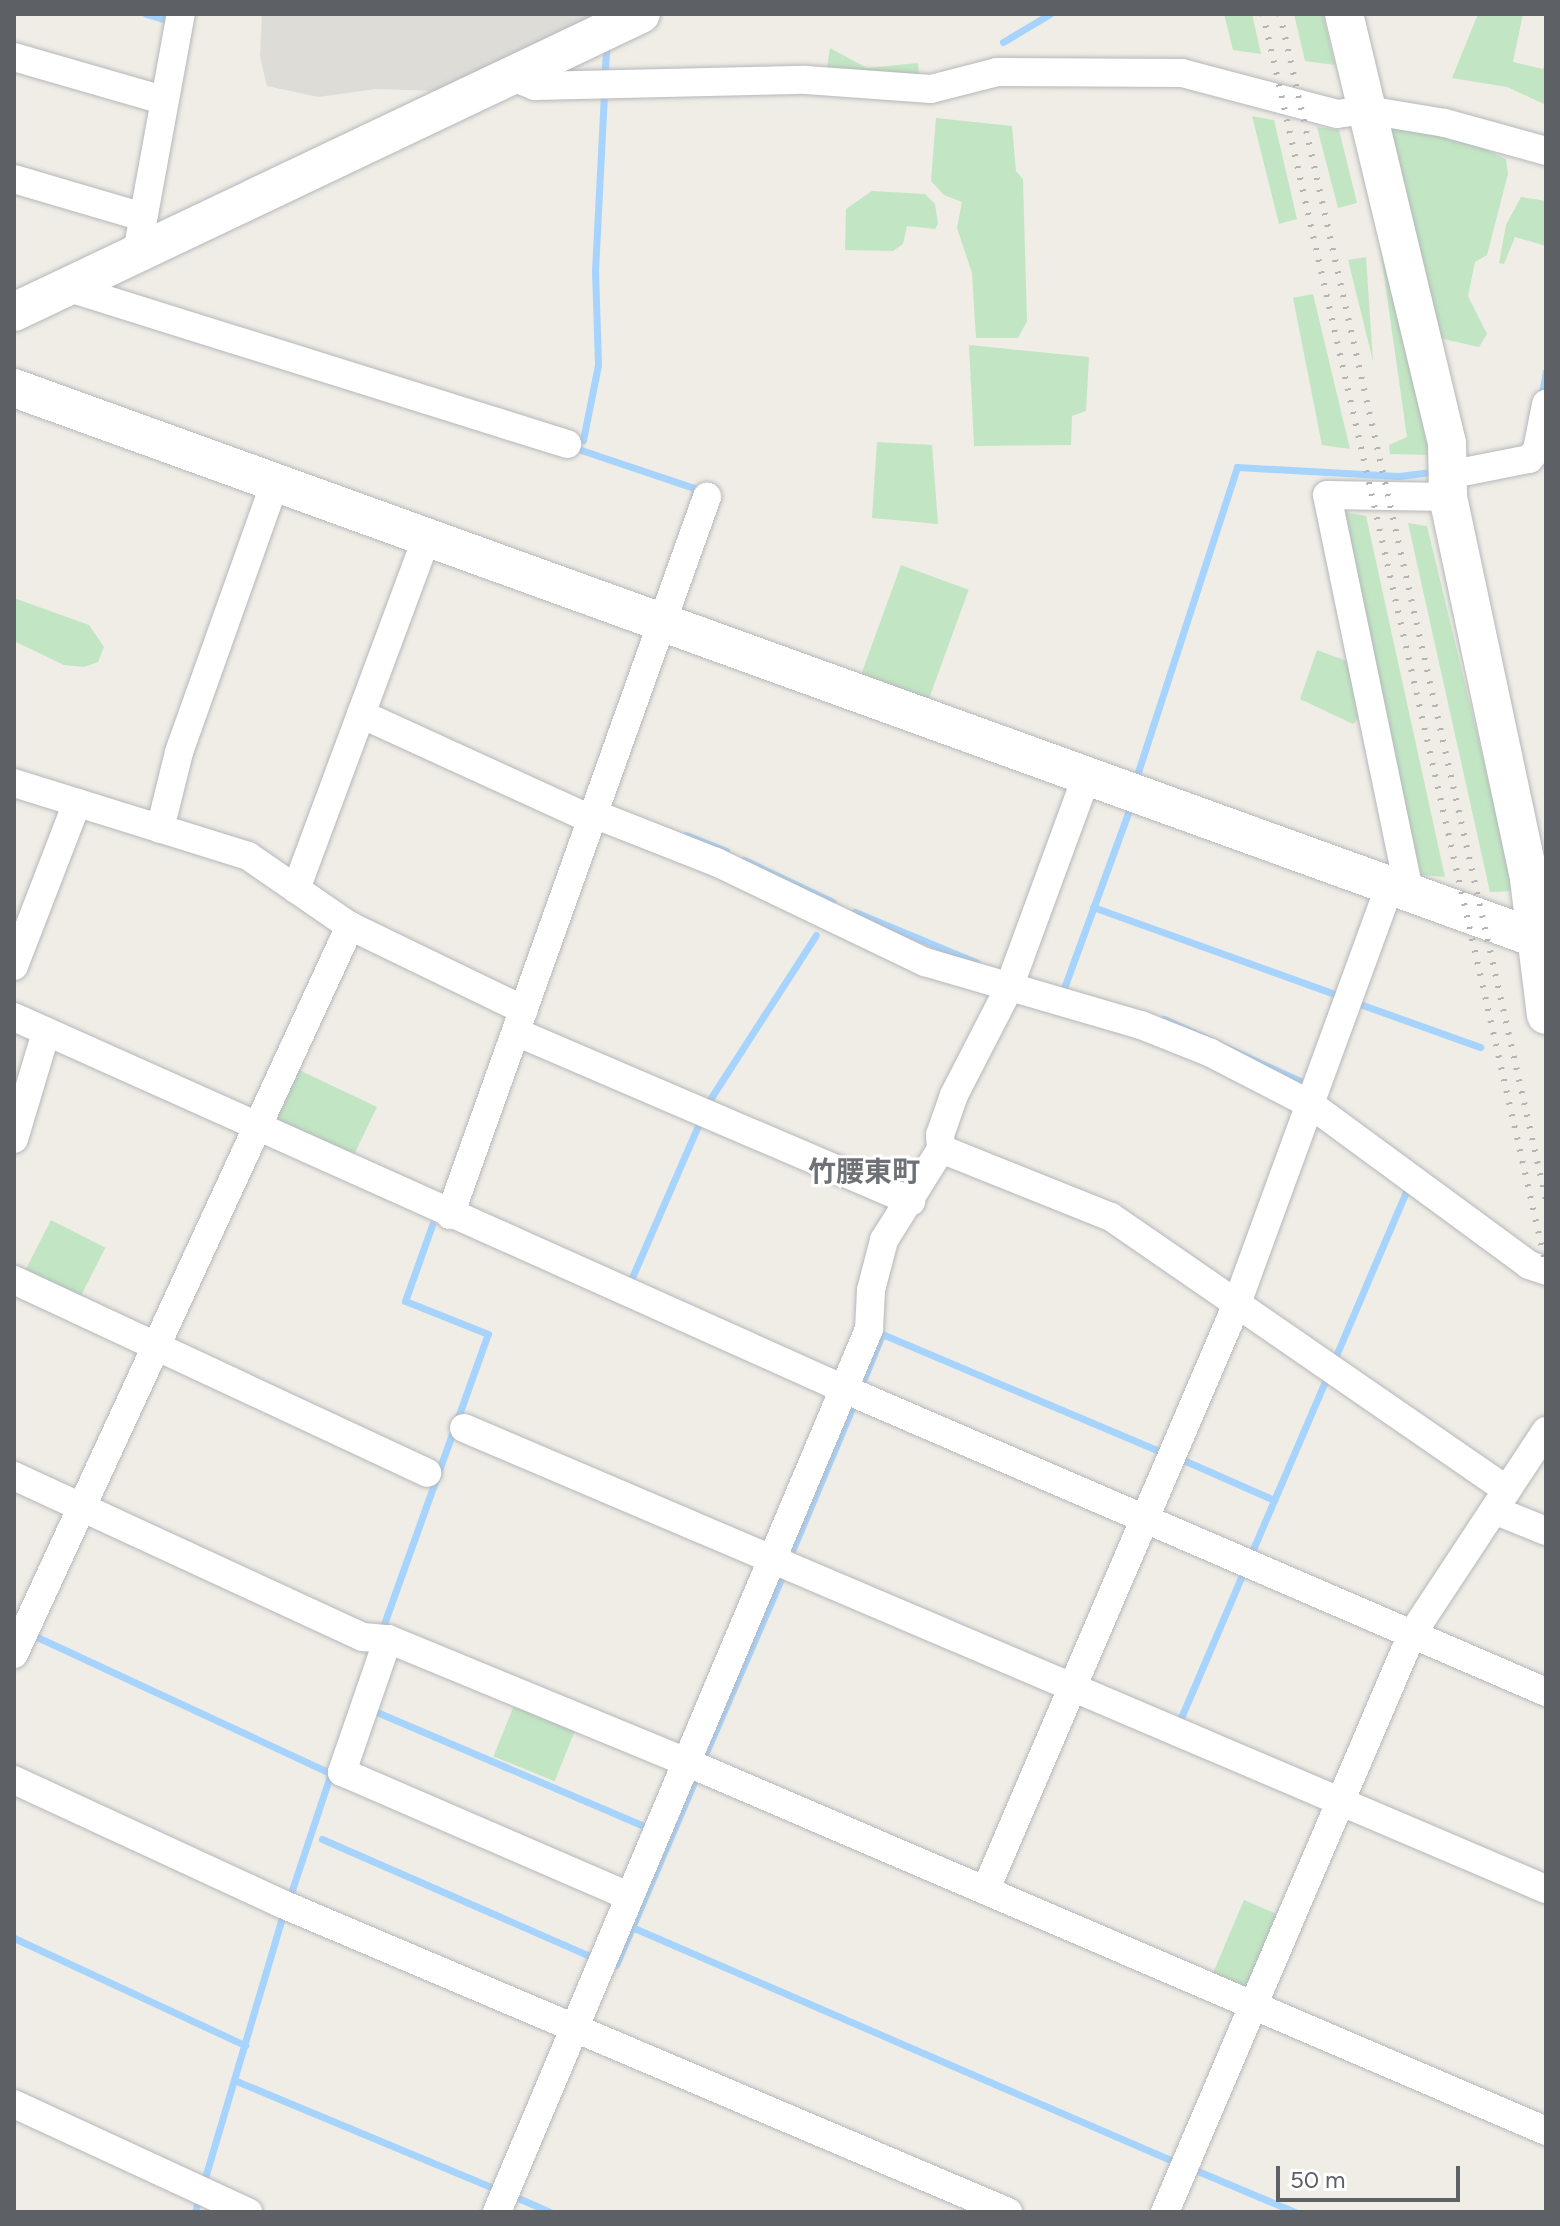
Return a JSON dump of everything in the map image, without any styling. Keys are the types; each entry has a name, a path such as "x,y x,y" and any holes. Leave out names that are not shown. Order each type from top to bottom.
{"street":[{"path":"136,258 140,216 181,14"},
{"path":"1344,14 1447,443 1448,486 1542,941 1546,1015"},
{"path":"14,312 136,258 627,17"},
{"path":"14,57 163,100"},
{"path":"511,76 535,86 806,80 931,89 997,72 1182,73 1337,114 1367,110 1445,123 1546,151"},
{"path":"14,179 140,216"},
{"path":"69,288 567,444"},
{"path":"14,388 1542,941"},
{"path":"986,1889 1236,1306 1310,1104 1400,888 1327,495 1448,486 1529,459 1537,450 1546,404"},
{"path":"160,829 179,752 275,483"},
{"path":"450,1215 707,497"},
{"path":"296,889 427,537"},
{"path":"361,714 593,817 716,862 925,962 1008,990 1141,1025 1310,1104 1529,1265 1546,1271"},
{"path":"497,2212 869,1329 871,1290 884,1240 941,1149 940,1135 954,1095 1008,990 1087,775"},
{"path":"14,783 248,856 350,926 520,1021 911,1201"},
{"path":"14,966 77,803"},
{"path":"14,1654 350,926"},
{"path":"14,1017 844,1389 1546,1692"},
{"path":"14,1139 46,1032"},
{"path":"941,1149 1111,1217 1546,1531"},
{"path":"14,1280 427,1473"},
{"path":"464,1428 1546,1889"},
{"path":"1165,2212 1412,1634 1546,1431"},
{"path":"14,1476 363,1637 388,1639 686,1762 1546,2131"},
{"path":"388,1639 342,1772 629,1896"},
{"path":"14,1780 280,1903 1008,2212"},
{"path":"14,2104 248,2212"}],"shaded area":[{"path":"262,14 591,14 593,18 441,91 376,89 318,97 267,86 260,57"}],"green space":[{"path":"1224,14 1252,14 1261,54 1233,50"},
{"path":"1294,14 1323,14 1335,65 1305,61"},
{"path":"1478,14 1523,14 1513,62 1543,69 1546,60 1546,105 1507,87 1452,78"},
{"path":"830,48 867,68 918,63 920,84 826,75"},
{"path":"1252,116 1274,120 1297,219 1279,224"},
{"path":"936,118 1012,126 1016,171 1023,179 1027,321 1018,338 976,338 972,273 957,228 962,202 944,195 931,181"},
{"path":"1387,121 1472,143 1506,159 1508,174 1487,255 1475,262 1468,296 1487,334 1479,347 1439,338"},
{"path":"1317,127 1339,130 1357,203 1338,208"},
{"path":"872,191 925,194 935,204 938,224 935,229 907,226 903,244 893,251 845,250 846,209"},
{"path":"1521,197 1546,201 1546,246 1515,237 1504,264 1499,263 1506,225"},
{"path":"1373,198 1431,455 1390,454 1389,445 1407,437"},
{"path":"1366,257 1373,361 1348,260"},
{"path":"1313,294 1350,449 1322,445 1293,298"},
{"path":"969,345 1089,357 1086,411 1072,416 1071,445 974,446"},
{"path":"877,442 932,445 938,524 872,518"},
{"path":"1338,511 1366,516 1445,877 1421,875"},
{"path":"1408,523 1427,526 1515,891 1490,892"},
{"path":"901,565 969,590 929,700 861,675"},
{"path":"14,598 89,625 104,647 98,662 84,667 64,665 14,641"},
{"path":"1317,650 1358,665 1360,717 1353,724 1300,699"},
{"path":"297,1069 377,1107 351,1161 282,1129 276,1114"},
{"path":"51,1220 105,1248 79,1300 24,1273"},
{"path":"517,1698 578,1723 555,1781 493,1756"},
{"path":"1244,1900 1284,1917 1250,1996 1210,1979"}],"waterway":[{"path":"146,14 171,21"},
{"path":"1003,42 1050,14"},
{"path":"604,77 606,52"},
{"path":"583,440 598,365 595,271 604,92"},
{"path":"1541,399 1546,371"},
{"path":"581,450 697,489 694,495"},
{"path":"1137,775 1237,467 1399,476 1432,472"},
{"path":"1064,988 1129,810"},
{"path":"686,835 726,851"},
{"path":"744,860 833,902"},
{"path":"1093,907 1340,996"},
{"path":"855,912 976,962"},
{"path":"707,1104 816,935"},
{"path":"1357,1003 1480,1047"},
{"path":"1164,1019 1300,1081"},
{"path":"630,1282 699,1123"},
{"path":"1335,1358 1407,1189"},
{"path":"384,1624 488,1334 405,1301 432,1225"},
{"path":"861,1386 882,1334 1164,1453"},
{"path":"1251,1554 1327,1377"},
{"path":"792,1551 853,1406"},
{"path":"1181,1459 1274,1500"},
{"path":"1180,1720 1243,1573"},
{"path":"704,1757 782,1577"},
{"path":"37,1637 330,1773"},
{"path":"372,1710 642,1825"},
{"path":"291,1893 332,1770"},
{"path":"616,1965 697,1775"},
{"path":"322,1839 592,1957"},
{"path":"204,2181 282,1918"},
{"path":"634,1928 1175,2162 1174,2166"},
{"path":"14,1938 245,2045"},
{"path":"234,2080 493,2188"},
{"path":"1193,2169 1295,2212"},
{"path":"516,2197 550,2212"},
{"path":"195,2212 197,2204"}],"railway":[{"path":"1263,14 1546,1266"},
{"path":"1280,14 1546,1200"}],"district":[{"name":"竹腰東町","path":"864,1171"}]}
